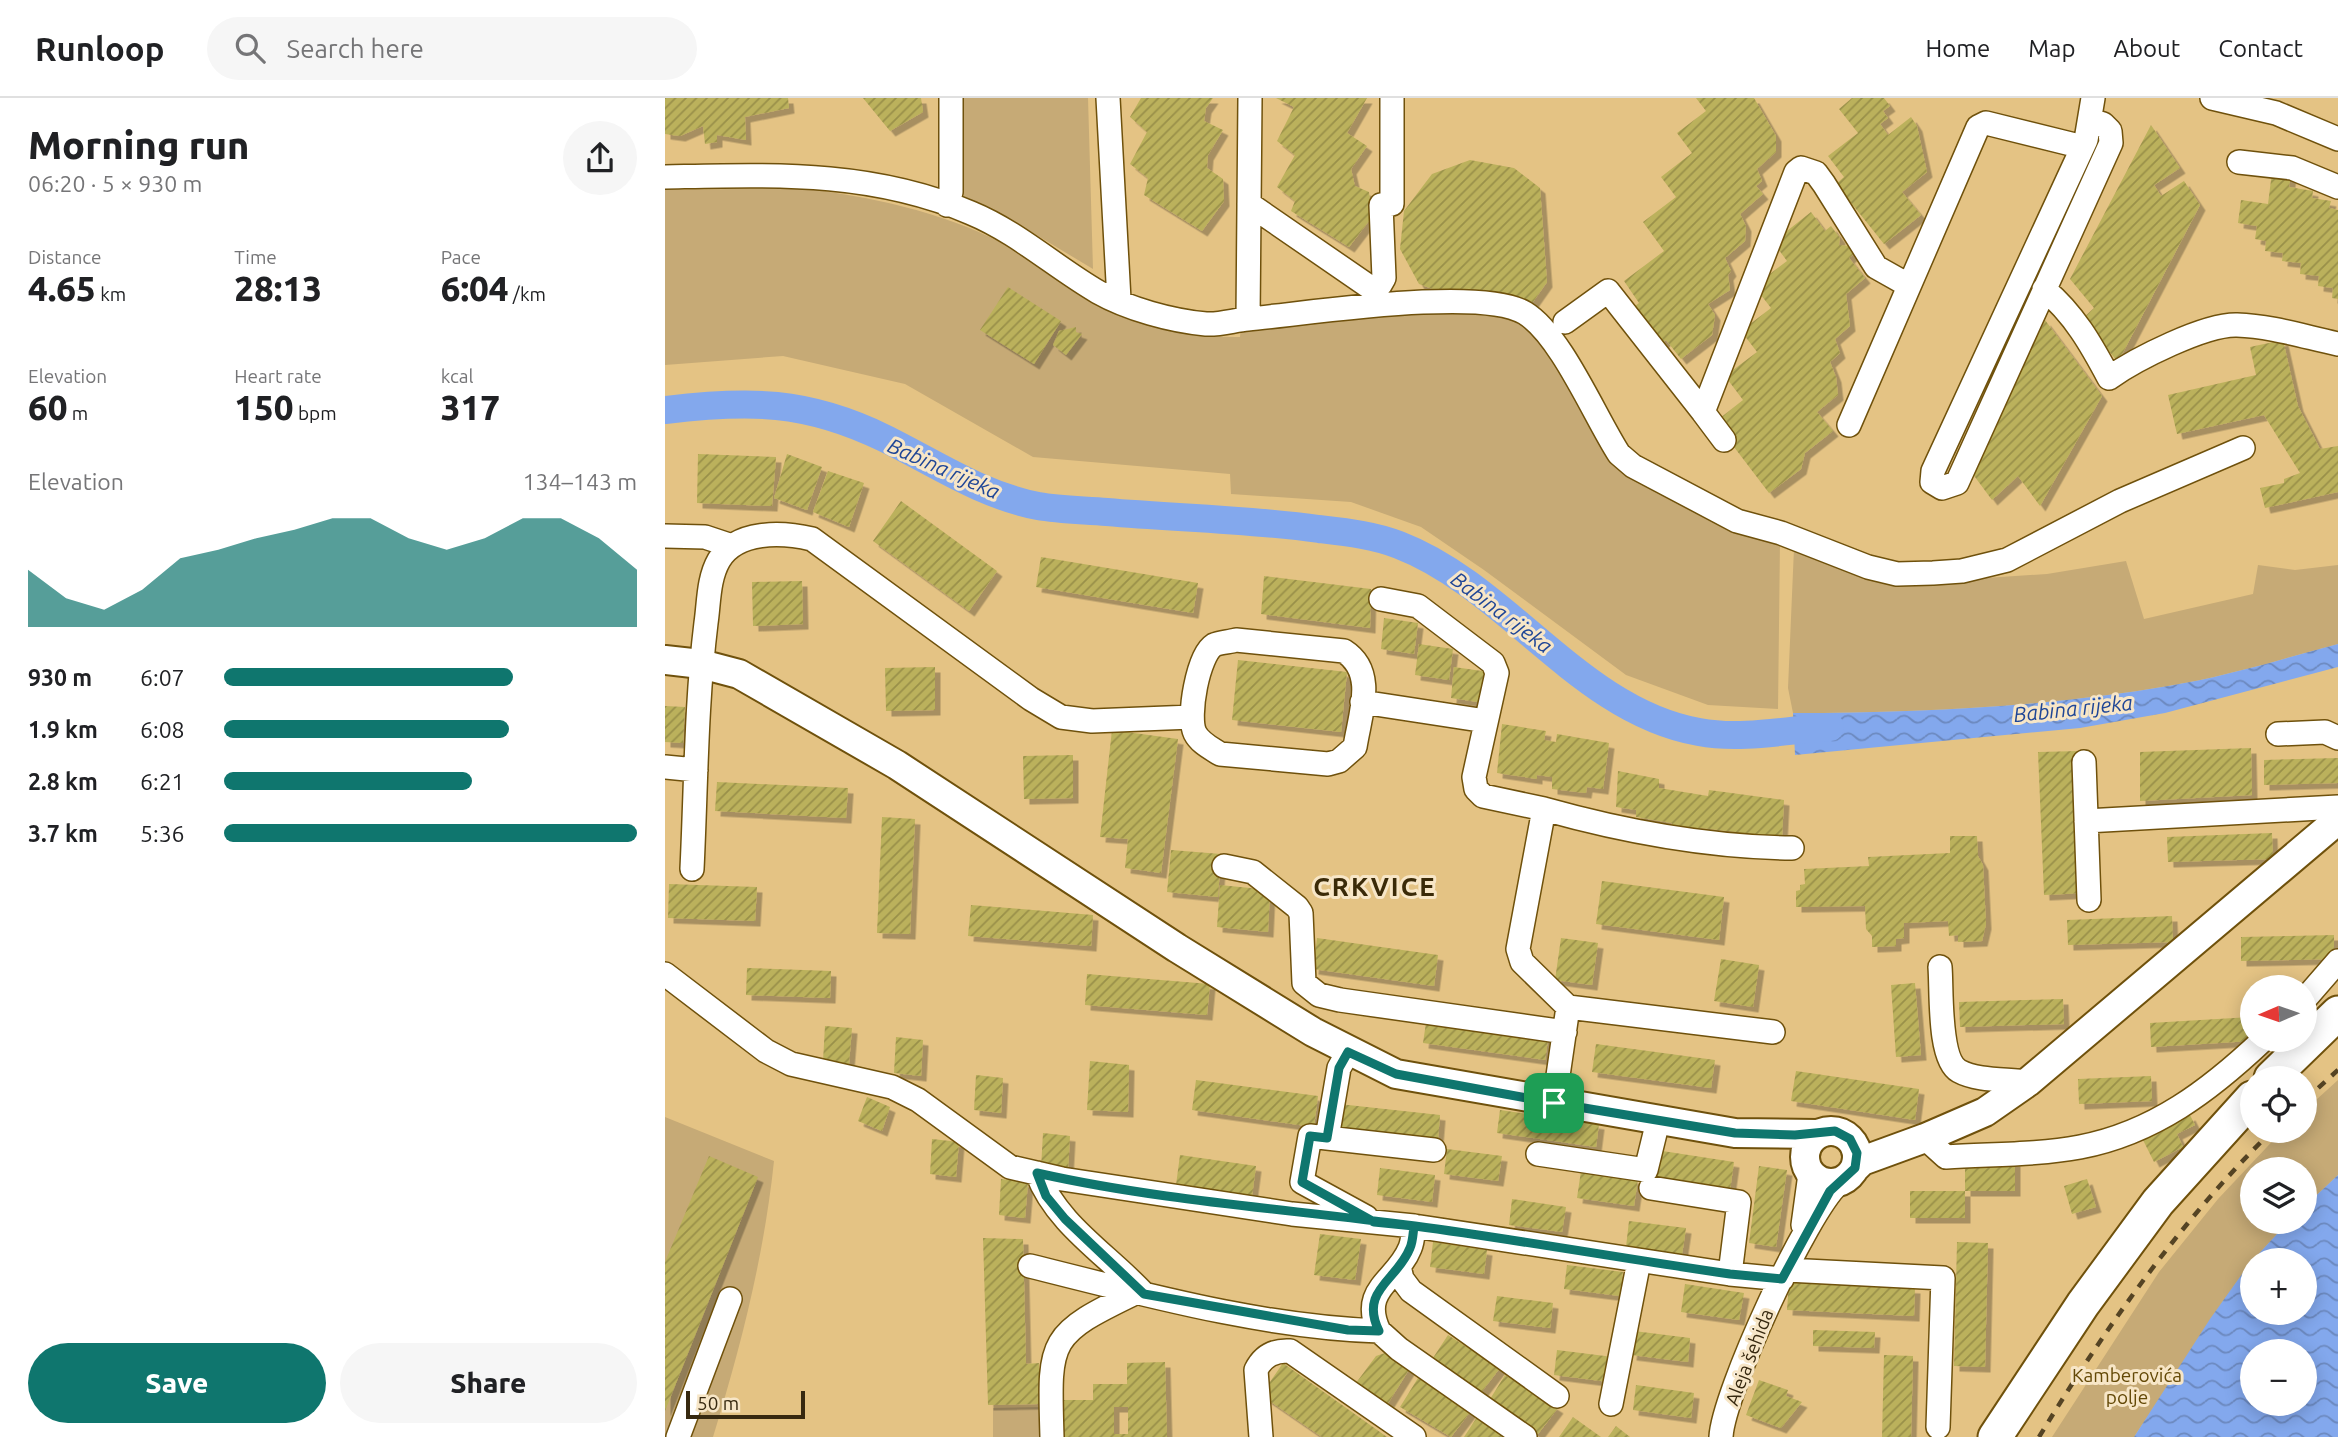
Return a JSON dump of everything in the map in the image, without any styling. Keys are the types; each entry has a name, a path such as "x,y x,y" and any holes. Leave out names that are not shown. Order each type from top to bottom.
{"highway":[{"path":"2283,1066 2338,1013"},
{"path":"1995,1437 2083,1304 2150,1213 2240,1112"}],"main road":[{"path":"665,660 701,664 739,674 897,765 1177,948 1348,1052 1396,1074 1658,1121 1753,1135 1780,1143 1823,1183 1847,1175 1862,1161 1985,1112 2028,1082 2338,820"},
{"path":"1753,1135 1818,1134 1835,1131 1850,1139 1916,1140"},
{"path":"1808,1169 1806,1147 1818,1134"},
{"path":"1847,1175 1857,1153 1850,1139"}],"street":[{"path":"947,205 951,192 951,98"},
{"path":"1108,98 1119,300"},
{"path":"1248,319 1251,98"},
{"path":"1249,204 1371,288 1380,285 1384,278 1381,205 1392,204 1392,98"},
{"path":"2212,98 2276,113 2338,139"},
{"path":"1849,425 1978,127 1986,123 2079,145 2090,119"},
{"path":"2090,119 2103,124 2110,131 2111,144 1957,483 1951,487 1937,485 1932,482 1933,471 2090,119"},
{"path":"2239,162 2292,168 2338,187"},
{"path":"1703,412 1778,212 1795,172 1801,168 1816,173 1876,267 1908,285"},
{"path":"665,177 827,177 879,183 971,213 1004,230 1100,293 1153,313 1207,324 1440,301 1491,302 1524,312 1544,330 1619,454 1633,466 1738,521 1868,567 1897,574 1962,571 2007,560 2120,501 2243,447"},
{"path":"2044,289 2063,305 2087,336 2109,378 2132,361 2210,330 2235,325 2338,344"},
{"path":"1565,322 1608,291 1724,440"},
{"path":"692,869 701,664 712,577 720,559 732,546 749,538 771,534 812,539 1031,699 1061,717 1100,722 1192,717"},
{"path":"665,537 705,537 732,546"},
{"path":"1381,599 1418,606 1493,663 1497,673 1474,777 1476,789 1483,796 1676,839 1733,847 1792,848"},
{"path":"1236,640 1344,651 1355,658 1365,675 1362,702 1355,747 1339,761 1328,764 1220,754 1205,745 1195,733 1192,717 1204,656 1215,645 1236,640"},
{"path":"1362,702 1486,721"},
{"path":"2278,734 2325,732 2338,737"},
{"path":"2084,762 2088,900"},
{"path":"665,767 696,770"},
{"path":"2086,821 2338,807"},
{"path":"1544,809 1518,949 1522,961 1568,1007 1773,1032"},
{"path":"1224,866 1253,872 1297,907 1301,913 1304,983 1319,995 1565,1032"},
{"path":"2317,985 2338,961"},
{"path":"1940,967 1945,1048 1949,1062 1958,1070 1974,1075 2028,1082"},
{"path":"665,974 766,1051 791,1064 893,1087 918,1100 994,1158 1010,1167 1279,1212 1414,1226 1730,1274 1943,1278 1938,1427"},
{"path":"1554,1103 1568,1007"},
{"path":"1327,1138 1339,1068 1348,1052"},
{"path":"1916,1140 1946,1157 2080,1147 2139,1130 2196,1099 2249,1052"},
{"path":"1538,1154 1646,1170 1658,1121"},
{"path":"1374,1222 1302,1182 1310,1136 1434,1150"},
{"name":"Aleja šehida","path":"1800,1241 1808,1169"},
{"path":"1037,1173 1046,1196 1065,1219 1141,1293"},
{"name":"Aleja šehida","path":"1721,1437 1754,1339 1784,1274 1830,1191 1847,1175"},
{"path":"1651,1188 1739,1202 1730,1274"},
{"path":"1414,1226 1410,1247 1374,1298 1372,1316 1379,1331 1399,1349 1525,1437"},
{"path":"1611,1404 1639,1261"},
{"path":"1030,1266 1141,1293 1321,1325 1379,1331"},
{"path":"1399,1266 1402,1279 1411,1291 1557,1395"},
{"path":"1052,1437 1051,1365 1065,1335 1086,1317 1141,1293"},
{"path":"678,1437 730,1299"},
{"path":"1261,1437 1256,1370 1266,1356 1290,1351 1414,1437"}],"green space":[{"path":"963,98 1088,98 1093,269 1013,221 964,198"},
{"path":"802,188 879,201 954,222 1010,247 1064,284 1105,307 1171,330 1240,337 1241,326 1422,305 1488,309 1536,328 1616,460 1780,541 1778,709 1708,705 1626,675 1421,527 1351,502 1231,494 1230,474 1033,457 905,384 783,356 665,365 665,190"},
{"path":"1794,548 1940,581 2047,574 2126,561 2144,619 2253,594 2258,565 2295,570 2338,565 2338,644 2211,678 2075,699 1887,712 1793,713 1788,688"},
{"name":"Kamberovića polje","path":"2338,1080 2338,1175 2317,1195 2317,1157 2258,1157 2271,1143 2317,1143 2317,1099"},
{"path":"665,1117 774,1161 750,1300 713,1437 665,1437"},
{"name":"Kamberovića polje","path":"2240,1176 2240,1234 2277,1234 2264,1248 2240,1248 2240,1277 2134,1437 2052,1437 2159,1272"},
{"path":"1042,1407 1042,1437 993,1437 993,1408"}],"water":[{"path":"2338,644 2338,667 2165,713 2080,728 1795,755 1793,713 1887,712 2075,699 2211,678"},
{"path":"2338,1175 2338,1437 2134,1437 2240,1277 2240,1325 2317,1325 2317,1248 2264,1248 2277,1234 2317,1234 2317,1195"}],"building":[{"path":"665,98 788,98 789,108 745,117 746,140 717,135 717,142 705,144 703,126 680,136 665,134"},
{"path":"863,98 921,98 923,112 890,131"},
{"path":"1141,98 1213,98 1206,108 1204,121 1223,130 1208,155 1207,168 1223,179 1224,201 1202,231 1144,195 1148,178 1130,164 1147,132 1130,117"},
{"path":"1276,98 1367,98 1347,133 1367,146 1351,169 1355,186 1369,192 1372,217 1349,247 1291,211 1295,201 1277,187 1295,155 1277,141 1294,107"},
{"path":"1696,98 1754,98 1776,136 1776,152 1757,169 1762,181 1756,186 1763,194 1740,214 1746,226 1745,241 1725,258 1731,271 1728,275 1730,290 1708,304 1715,315 1712,335 1681,359 1666,340 1657,347 1630,310 1639,303 1624,281 1664,251 1643,222 1676,197 1661,177 1692,153 1677,133 1706,111"},
{"path":"1852,98 1884,98 1890,106 1883,111 1888,118 1880,124 1888,135 1911,117 1917,126 1927,172 1902,192 1921,215 1884,244 1836,184 1844,177 1828,156 1858,133 1839,109"},
{"path":"2151,125 2180,168 2154,185 2161,196 2184,181 2200,205 2118,362 2082,319 2094,308 2070,279"},
{"path":"1470,160 1514,168 1540,188 1547,282 1533,302 1488,294 1449,295 1419,284 1400,249 1404,211 1432,174"},
{"path":"2272,172 2291,175 2289,187 2313,191 2312,198 2331,201 2329,208 2338,210 2338,299 2332,298 2333,288 2318,286 2319,276 2300,274 2301,263 2282,261 2283,253 2265,251 2266,241 2255,239 2257,226 2238,223 2241,200 2268,204"},
{"path":"1811,212 1825,231 1831,226 1840,238 1839,245 1851,246 1856,252 1849,258 1865,278 1846,294 1850,326 1835,339 1840,353 1830,362 1836,377 1838,395 1817,412 1833,431 1805,453 1801,469 1769,493 1715,422 1743,400 1725,376 1757,352 1741,331 1771,308 1754,286 1787,261 1773,242"},
{"path":"1008,287 1061,321 1034,364 980,330"},
{"path":"2045,320 2102,396 2040,506 2018,476 1992,500 1972,473"},
{"path":"1076,327 1076,332 1082,334 1066,355 1053,345 1059,331"},
{"path":"2283,340 2298,406 2320,449 2338,446 2338,492 2265,508 2260,488 2284,483 2284,479 2300,473 2264,415 2177,434 2168,395 2256,375 2250,347"},
{"path":"698,454 776,457 772,506 697,503"},
{"path":"787,454 822,467 807,510 774,498"},
{"path":"828,471 864,483 849,527 813,512"},
{"path":"901,501 997,571 969,611 873,541"},
{"path":"1041,557 1198,583 1193,613 1036,587"},
{"path":"1264,576 1371,589 1370,628 1261,614"},
{"path":"802,581 803,624 753,626 752,582"},
{"path":"1384,618 1418,623 1414,654 1381,649"},
{"path":"1419,644 1453,649 1449,680 1415,675"},
{"path":"1238,660 1347,672 1341,732 1232,720"},
{"path":"935,667 935,710 886,711 885,668"},
{"path":"1454,667 1489,672 1485,703 1451,698"},
{"path":"665,706 685,707 683,743 665,742"},
{"path":"1502,724 1546,731 1544,740 1556,742 1557,734 1609,743 1603,789 1587,787 1586,793 1552,789 1552,777 1537,775 1537,779 1497,773"},
{"path":"1112,730 1178,739 1161,873 1125,868 1128,839 1100,837"},
{"path":"2251,748 2252,795 2140,801 2140,752"},
{"path":"2080,751 2085,893 2044,895 2038,752"},
{"path":"1073,755 1073,798 1024,799 1023,756"},
{"path":"2338,758 2338,783 2264,785 2264,760"},
{"path":"1618,771 1659,779 1659,788 1708,796 1709,790 1784,800 1782,838 1736,838 1736,832 1701,828 1701,834 1671,831 1672,823 1636,817 1636,810 1616,807"},
{"path":"717,782 848,788 846,818 715,811"},
{"path":"882,817 915,819 910,934 877,933"},
{"path":"2272,833 2273,859 2168,862 2167,837"},
{"path":"1950,836 1977,836 1978,856 1983,865 1986,924 1982,941 1958,942 1958,935 1949,936 1948,921 1904,923 1904,938 1896,939 1896,946 1872,947 1872,936 1866,929 1865,906 1796,907 1796,891 1800,890 1800,885 1805,884 1804,869 1869,866 1868,857 1950,853"},
{"path":"1171,850 1221,854 1218,897 1167,892"},
{"path":"1602,881 1724,897 1719,940 1596,924"},
{"path":"669,884 757,887 755,921 668,918"},
{"path":"1220,885 1270,890 1268,932 1217,927"},
{"path":"971,905 1093,915 1091,946 968,936"},
{"path":"2172,916 2173,942 2068,945 2067,920"},
{"path":"2334,935 2334,959 2241,961 2241,937"},
{"path":"1317,938 1438,955 1434,986 1313,969"},
{"path":"1561,938 1598,943 1592,985 1555,980"},
{"path":"1721,959 1759,965 1753,1007 1714,1001"},
{"path":"747,968 831,971 830,998 746,995"},
{"path":"1087,974 1210,984 1207,1015 1085,1005"},
{"path":"1915,983 1921,1055 1896,1057 1891,985"},
{"path":"2063,999 2064,1024 1960,1027 1959,1002"},
{"path":"1427,1016 1549,1033 1545,1060 1423,1043"},
{"path":"2240,1018 2240,1042 2151,1047 2150,1023"},
{"path":"825,1026 852,1028 849,1064 823,1061"},
{"path":"896,1037 923,1040 921,1076 894,1073"},
{"path":"1596,1044 1715,1060 1711,1088 1592,1072"},
{"path":"1090,1061 1129,1065 1128,1112 1087,1110"},
{"path":"1796,1071 1919,1089 1915,1120 1791,1101"},
{"path":"976,1075 1003,1078 1001,1113 974,1110"},
{"path":"2151,1076 2152,1101 2079,1104 2078,1079"},
{"path":"1196,1080 1318,1096 1314,1127 1192,1110"},
{"path":"867,1097 890,1107 882,1131 858,1121"},
{"path":"1339,1104 1440,1115 1438,1139 1336,1128"},
{"path":"1500,1110 1599,1124 1596,1147 1497,1133"},
{"path":"2190,1115 2195,1125 2177,1134 2183,1147 2154,1162 2142,1138"},
{"path":"1043,1133 1070,1136 1068,1171 1041,1168"},
{"path":"932,1139 959,1142 956,1177 930,1174"},
{"path":"1447,1149 1502,1156 1498,1181 1444,1174"},
{"path":"1656,1150 1734,1162 1730,1190 1652,1179"},
{"path":"1180,1155 1256,1166 1252,1196 1176,1185"},
{"path":"709,1156 758,1177 665,1411 665,1262"},
{"path":"1965,1161 2015,1161 2015,1191 1965,1191"},
{"path":"1759,1166 1787,1170 1776,1247 1749,1243"},
{"path":"1380,1168 1435,1175 1432,1202 1377,1195"},
{"path":"1581,1171 1638,1179 1634,1206 1577,1198"},
{"path":"1001,1179 1028,1182 1025,1218 999,1215"},
{"path":"2087,1179 2096,1207 2072,1214 2064,1186"},
{"path":"1910,1191 1965,1191 1965,1218 1910,1218"},
{"path":"1512,1199 1566,1207 1562,1232 1509,1225"},
{"path":"1629,1221 1686,1228 1682,1255 1626,1247"},
{"path":"1320,1234 1361,1239 1355,1280 1314,1275"},
{"path":"983,1238 1023,1239 1026,1364 1039,1363 1039,1404 988,1405"},
{"path":"1433,1242 1487,1250 1484,1274 1430,1267"},
{"path":"1957,1242 1988,1243 1985,1367 1954,1366"},
{"path":"1567,1265 1623,1272 1620,1296 1564,1289"},
{"path":"1789,1282 1915,1288 1914,1316 1787,1310"},
{"path":"1685,1284 1744,1293 1739,1320 1681,1312"},
{"path":"1497,1296 1553,1303 1550,1328 1493,1321"},
{"path":"1813,1330 1875,1332 1874,1348 1813,1346"},
{"path":"1634,1331 1690,1338 1688,1362 1631,1355"},
{"path":"1448,1335 1500,1368 1480,1394 1429,1364"},
{"path":"1557,1350 1613,1357 1609,1382 1554,1375"},
{"path":"1388,1352 1410,1368 1387,1405 1356,1383 1376,1356"},
{"path":"1884,1355 1913,1356 1911,1437 1882,1437"},
{"path":"1165,1362 1167,1437 1063,1437 1063,1400 1093,1400 1093,1384 1127,1384 1127,1363","holes":["1114,1407 1128,1407 1128,1434 1114,1434"]},
{"path":"1283,1363 1387,1437 1322,1437 1261,1395"},
{"path":"1505,1375 1558,1408 1538,1434 1487,1404"},
{"path":"1418,1378 1471,1411 1451,1437 1400,1407"},
{"path":"1759,1380 1788,1390 1786,1396 1802,1402 1781,1428 1746,1415"},
{"path":"1636,1385 1694,1393 1691,1418 1633,1410"},
{"path":"1477,1417 1510,1437 1464,1437"},
{"path":"1573,1417 1601,1437 1559,1437"},
{"path":"1616,1426 1630,1437 1608,1437"}],"waterway":[{"name":"Babina rijeka","path":"665,410 751,404 829,416 884,438 978,486 1038,506 1266,523 1380,539 1438,564 1475,589 1581,675 1617,700 1656,720 1699,732 1731,735 1830,727"}],"railway":[{"path":"2317,1089 2338,1070"},
{"path":"2039,1437 2146,1276 2207,1201 2260,1143"}],"district":[{"name":"CRKVICE","path":"1375,886"}],"route":[{"path":"1554,1103 1396,1074 1348,1052 1339,1068 1327,1138 1310,1136 1302,1182 1374,1222 1414,1226 1410,1247 1374,1298 1372,1316 1379,1331 1348,1330 1144,1294 1065,1219 1046,1196 1037,1173 1292,1214 1414,1226 1730,1274 1782,1279 1800,1241 1830,1191 1852,1173 1857,1161 1855,1146 1850,1139 1835,1131 1818,1134 1753,1135 1633,1118 1554,1103"}]}
